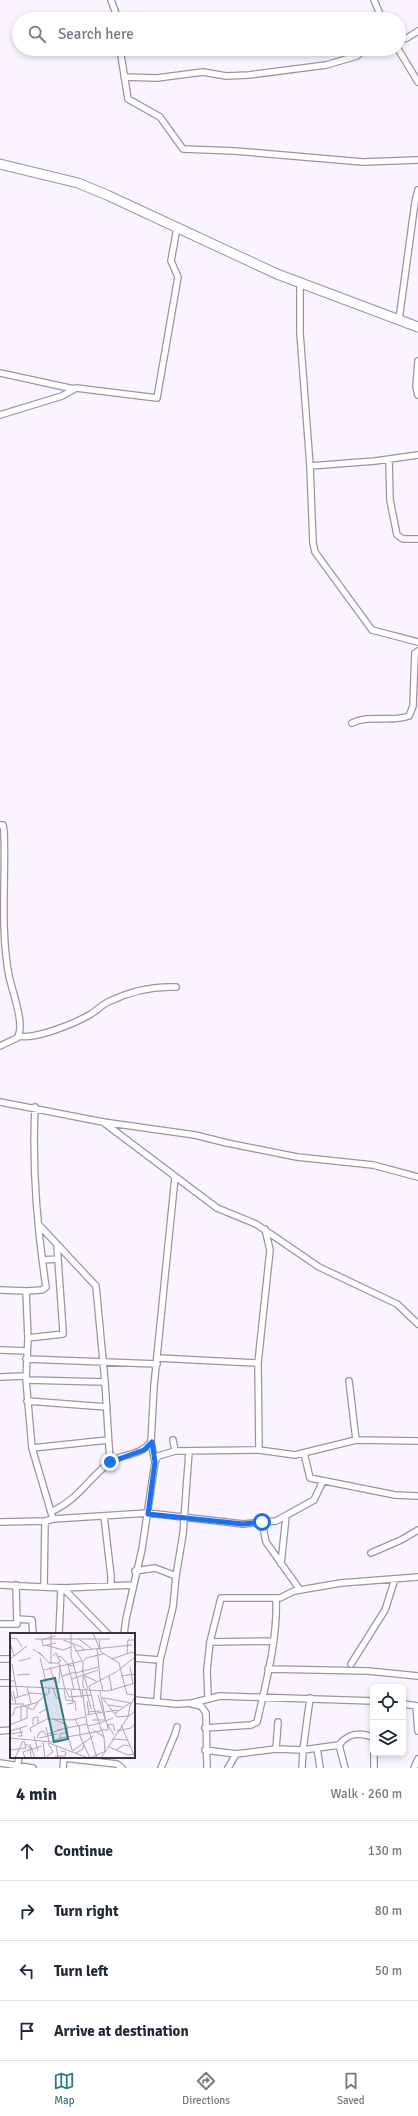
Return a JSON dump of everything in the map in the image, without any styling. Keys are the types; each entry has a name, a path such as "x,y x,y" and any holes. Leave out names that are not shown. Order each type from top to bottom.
{"main road":[{"path":"0,164 78,183 277,274 418,327"}],"street":[{"path":"111,0 115,12"},
{"path":"374,0 379,12"},
{"path":"406,38 418,31"},
{"path":"121,56 128,99 160,117 182,149 235,151 363,162 418,160"},
{"path":"124,77 157,78 204,72 226,76 249,75 326,65 357,56"},
{"path":"402,56 418,82"},
{"path":"399,320 415,202 418,190"},
{"path":"0,373 74,389 94,389 157,398 178,277 171,261 177,228"},
{"path":"300,283 300,333 310,466 313,543 315,552 372,630 418,642"},
{"path":"418,361 416,387 418,395"},
{"path":"0,415 62,396 74,389"},
{"path":"310,466 389,460 418,455"},
{"path":"389,460 390,500 397,535 403,539 418,539"},
{"path":"352,723 369,718 397,718 409,716 413,706 415,653 418,650"},
{"path":"0,825 3,825 4,831 5,939 9,974 21,1025 18,1036"},
{"path":"1,1045 18,1036 32,1036 58,1028 82,1018 108,1002 131,992 154,987 176,987"},
{"path":"0,1102 35,1107 103,1122 195,1135 297,1157 373,1165 418,1177"},
{"path":"0,1290 42,1290 46,1287 42,1260 33,1148 35,1107"},
{"path":"103,1122 217,1208 242,1217 265,1229 319,1267 396,1304 418,1324"},
{"path":"124,1633 135,1571 148,1514 155,1462 152,1442 157,1361 175,1177"},
{"path":"39,1225 96,1286 106,1382 110,1462"},
{"path":"259,1450 258,1363 270,1250 265,1229"},
{"path":"28,1338 62,1334 57,1245"},
{"path":"42,1260 58,1259"},
{"path":"26,1291 28,1338 26,1378 32,1448 53,1519"},
{"path":"0,1350 27,1351"},
{"path":"26,1359 258,1363"},
{"path":"0,1377 106,1382"},
{"path":"350,1381 356,1440"},
{"path":"28,1401 107,1407"},
{"path":"32,1448 108,1440"},
{"path":"174,1440 175,1451"},
{"path":"155,1462 158,1456 175,1451 259,1450 295,1455 356,1440 418,1441"},
{"path":"51,1512 66,1505 74,1499 110,1462 144,1450 152,1442"},
{"path":"157,1701 160,1660 172,1618 184,1516 189,1451"},
{"path":"304,1453 310,1478 395,1495 418,1496"},
{"path":"0,1522 45,1521 53,1519 148,1514 184,1516 243,1524 276,1521 314,1500 323,1481"},
{"path":"104,1516 111,1586"},
{"path":"282,1564 286,1516"},
{"path":"44,1587 45,1521"},
{"path":"262,1522 266,1542 300,1590"},
{"path":"372,1553 401,1540 418,1530"},
{"path":"135,1571 155,1568 176,1576"},
{"path":"208,1698 207,1670 210,1642 221,1598 276,1598 300,1590 341,1583 418,1577"},
{"path":"351,1664 385,1610 395,1579"},
{"path":"0,1585 62,1588 133,1585"},
{"path":"0,1624 17,1624 16,1585"},
{"path":"62,1588 101,1632"},
{"path":"59,1633 62,1588"},
{"path":"205,1728 256,1724 268,1669 277,1611 276,1598"},
{"path":"17,1619 32,1620 34,1633"},
{"path":"210,1642 272,1641"},
{"path":"0,1659 10,1658"},
{"path":"135,1658 160,1660"},
{"path":"268,1669 368,1671 418,1676"},
{"path":"135,1700 177,1704 192,1704 208,1698 262,1697 370,1701"},
{"path":"302,1768 310,1698"},
{"path":"192,1704 204,1709 206,1713 205,1750 207,1768"},
{"path":"406,1704 417,1706 418,1731"},
{"path":"276,1749 278,1722"},
{"path":"161,1768 175,1734 176,1726"},
{"path":"0,1731 10,1730"},
{"path":"205,1750 236,1754 276,1749 303,1750 339,1745 344,1738 351,1734 370,1737"},
{"path":"339,1745 345,1768"},
{"path":"317,1748 320,1768"},
{"path":"228,1768 236,1754"},
{"path":"374,1756 374,1768"},
{"path":"63,1768 64,1758 100,1765 117,1764 122,1768"},
{"path":"414,1768 418,1759"},
{"path":"0,1763 18,1767 33,1768"}],"route":[{"path":"110,1462 144,1450 152,1442 155,1462 148,1514 184,1516 243,1524 262,1522"}]}
